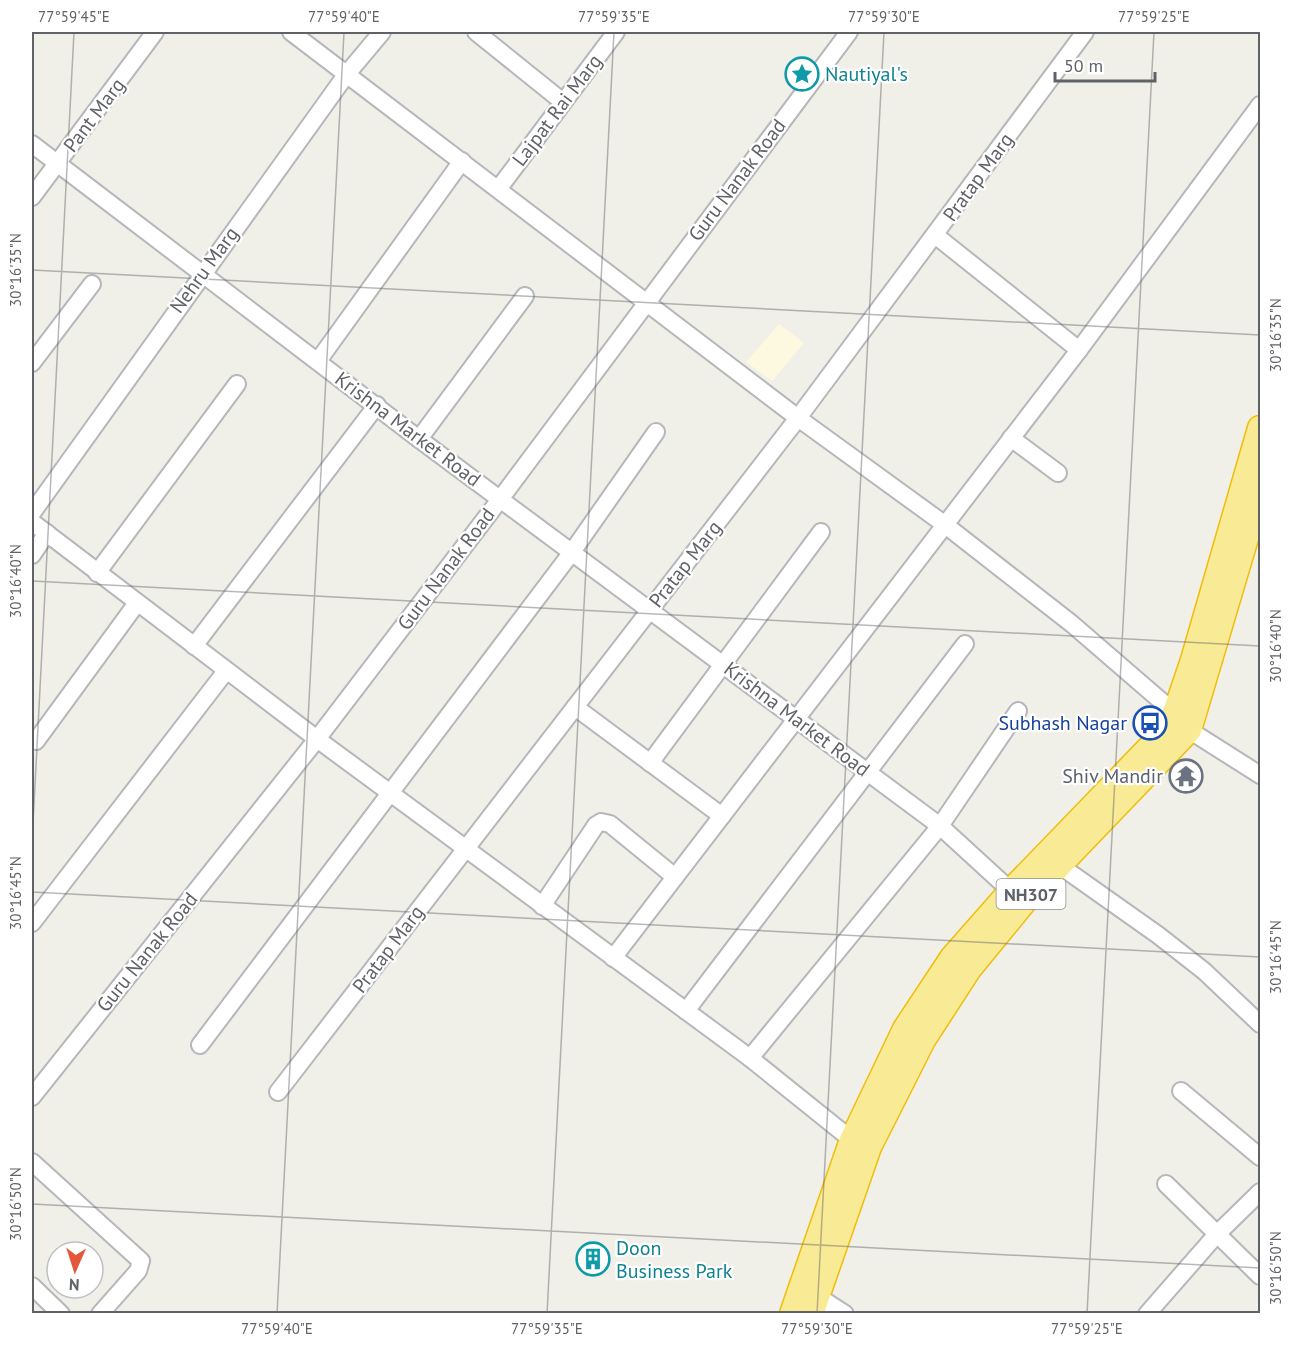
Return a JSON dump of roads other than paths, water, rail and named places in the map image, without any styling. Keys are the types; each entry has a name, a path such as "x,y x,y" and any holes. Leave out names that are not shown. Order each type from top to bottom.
{"highway":[{"name":"NH307","path":"792,1314 852,1140 905,1029 952,958 1011,891 1154,744 1182,721 1193,660 1260,428"},
{"name":"NH307","path":"814,1305 869,1147 923,1040 969,969 1024,902 1059,865 1182,721 1260,491"}],"street":[{"name":"Pant Marg","path":"32,197 155,32"},
{"path":"291,32 499,188 798,418 944,524 1072,624 1182,721 1260,775"},
{"name":"Nehru Marg","path":"32,513 346,75 382,32"},
{"path":"476,32 563,102"},
{"name":"Lajpat Rai Marg","path":"499,188 616,32"},
{"name":"Guru Nanak Road","path":"32,1097 316,739 501,498 646,300 849,32"},
{"name":"Pratap Marg","path":"278,1092 798,418 1085,32"},
{"path":"613,958 1079,350 1260,105"},
{"name":"Krishna Market Road","path":"32,144 419,439 940,826 1011,891"},
{"path":"318,361 462,161"},
{"path":"935,235 1079,350"},
{"path":"32,363 92,284"},
{"path":"419,439 525,296"},
{"path":"97,573 237,384"},
{"path":"194,646 377,405"},
{"path":"200,1045 572,552 656,432"},
{"path":"1011,438 1058,473"},
{"path":"32,522 316,739 750,1058 852,1140"},
{"path":"650,763 821,532"},
{"path":"32,555 47,533"},
{"path":"36,741 137,603"},
{"path":"686,1011 965,644"},
{"path":"32,923 226,671"},
{"path":"575,707 722,816"},
{"path":"750,1058 940,826 1018,711"},
{"path":"542,906 596,825 601,822 610,825 675,877"},
{"path":"1059,865 1158,935 1204,971 1260,1024"},
{"path":"1181,1091 1260,1156"},
{"path":"32,1162 141,1261 138,1271 100,1314"},
{"path":"1166,1184 1260,1276"},
{"path":"1147,1314 1217,1234 1260,1192"},
{"path":"32,1286 61,1314"},
{"path":"814,1305 845,1314"}],"place":[{"name":"Nautiyal's","path":"802,74"},
{"name":"Subhash Nagar","path":"1150,723"},
{"name":"Shiv Mandir","path":"1186,776"},
{"name":"Doon Business Park","path":"593,1259"}]}
